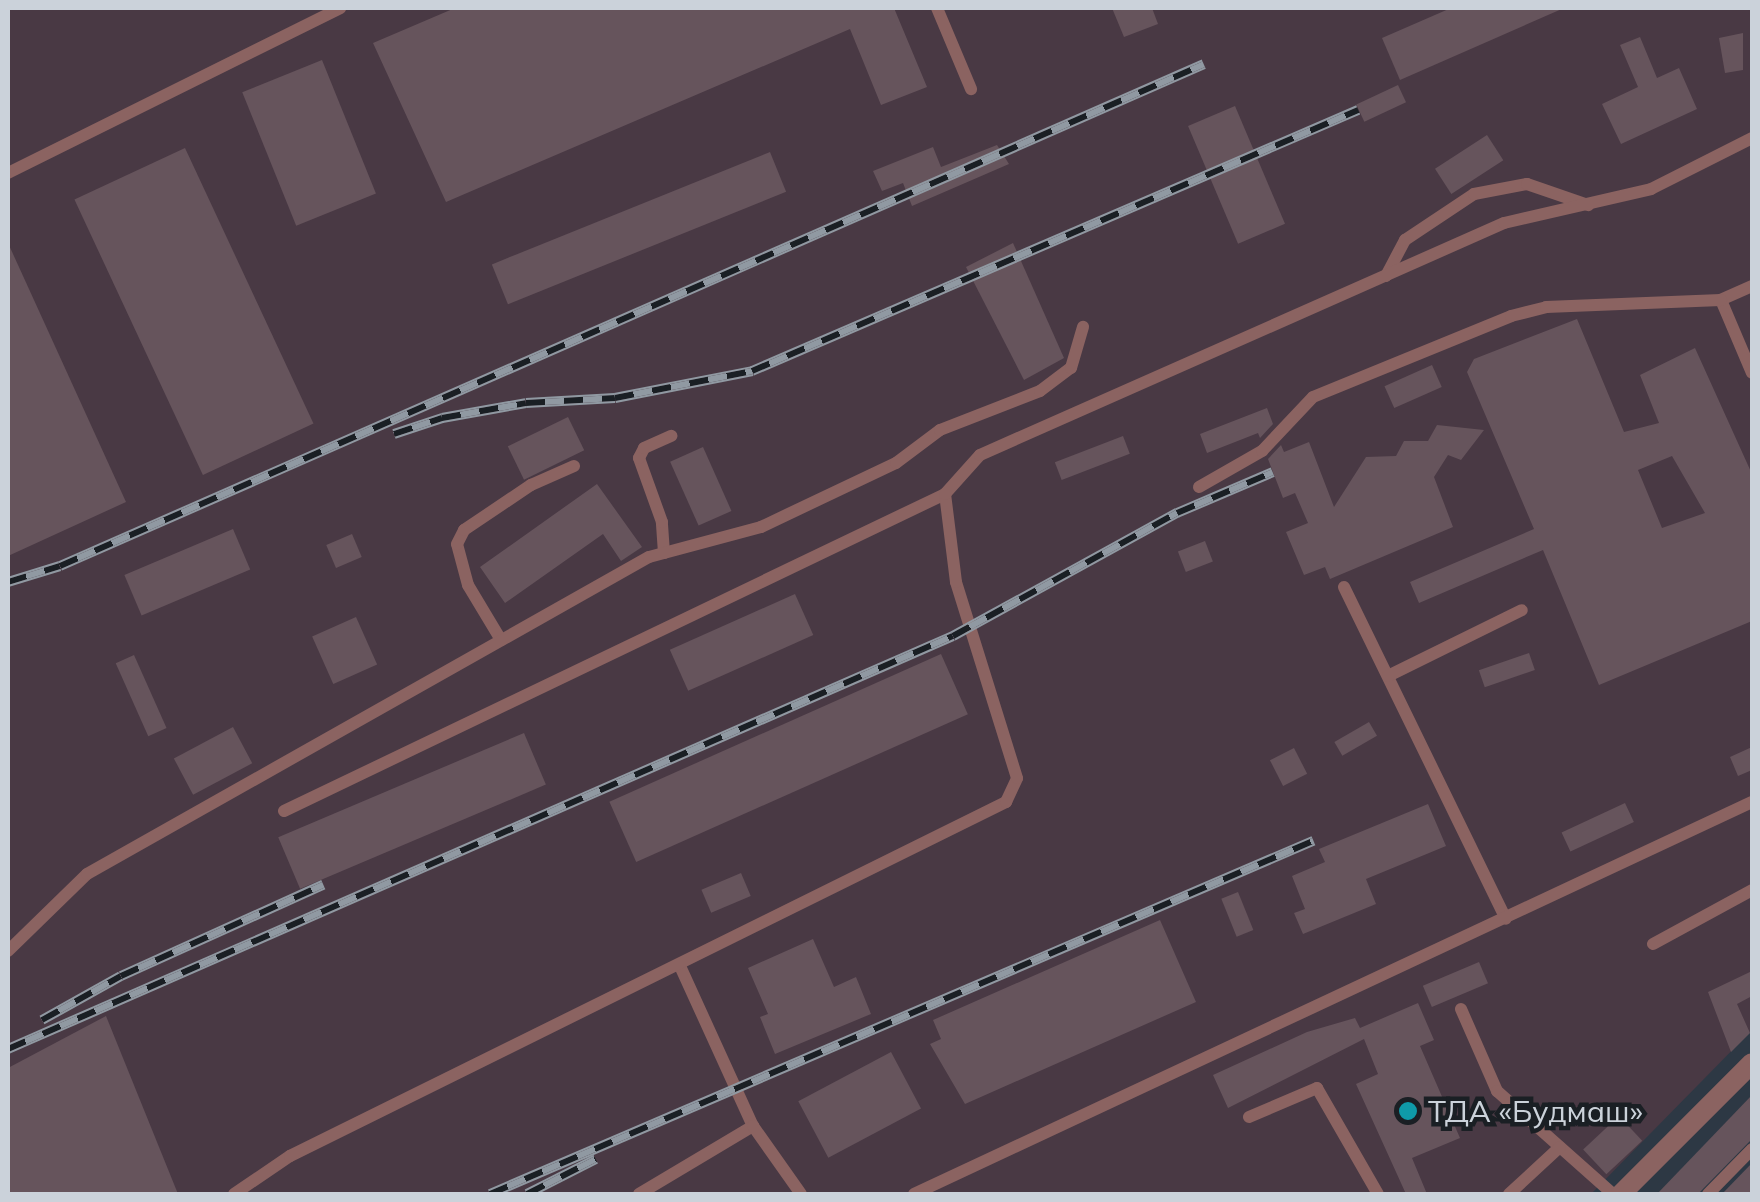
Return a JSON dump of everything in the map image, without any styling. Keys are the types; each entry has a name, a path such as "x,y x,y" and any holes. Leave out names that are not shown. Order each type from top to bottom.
{"street":[{"path":"1621,1194 1752,1063"}],"lane":[{"path":"8,172 340,8"},
{"path":"937,8 971,90"},
{"path":"284,811 945,494 963,469 1003,441 1504,223 1651,189 1752,138"},
{"path":"1386,276 1405,240 1474,194 1527,184 1590,206"},
{"path":"1198,488 1262,451 1313,397 1511,316 1546,308 1720,300 1752,286"},
{"path":"1720,300 1752,373"},
{"path":"8,951 87,874 501,640 664,553 761,527 896,463 940,430 1040,391 1071,368 1083,327"},
{"path":"664,553 662,522 639,458 644,448 670,436"},
{"path":"501,640 468,585 457,544 464,530 530,485 574,466"},
{"path":"234,1194 290,1156 991,814 1014,791 1017,778 956,582 945,494"},
{"path":"1344,587 1506,919"},
{"path":"1388,676 1522,610"},
{"path":"914,1194 1752,802"},
{"path":"1652,944 1752,890"},
{"path":"680,966 753,1126 801,1194"},
{"path":"1461,1010 1497,1091 1613,1194"},
{"path":"1250,1117 1318,1088 1378,1194"},
{"path":"639,1194 753,1126"},
{"path":"1509,1194 1560,1147"},
{"path":"1708,1194 1752,1150"}],"shaded area":[{"path":"8,8 1752,8 1752,1030 1591,1194 8,1194"}],"building":[{"path":"455,8 894,8 927,87 881,105 850,29 446,202 373,43"},
{"path":"1112,8 1152,8 1158,24 1124,37"},
{"path":"1451,8 1564,8 1400,80 1382,38"},
{"path":"1743,33 1743,70 1725,73 1719,38"},
{"path":"1640,37 1657,78 1679,68 1697,109 1621,144 1602,104 1638,87 1620,45"},
{"path":"322,60 376,194 296,226 242,92"},
{"path":"1398,85 1406,102 1364,122 1356,104"},
{"path":"1235,106 1285,224 1238,244 1188,126"},
{"path":"1487,135 1503,160 1451,194 1435,169"},
{"path":"997,145 1009,164 912,206 903,183 882,191 873,171 933,147 941,167"},
{"path":"185,148 313,424 203,475 74,200"},
{"path":"770,152 786,192 508,304 492,264"},
{"path":"8,243 126,502 8,556"},
{"path":"1013,243 1064,358 1024,380 966,267"},
{"path":"1577,319 1624,432 1659,423 1640,375 1695,348 1752,474 1752,621 1599,685 1543,550 1419,603 1410,582 1534,529 1467,372 1474,359","holes":["1672,456 1705,513 1662,528 1638,470"]},
{"path":"1432,365 1442,387 1394,408 1384,386"},
{"path":"1267,408 1273,424 1260,438 1258,433 1207,453 1200,434"},
{"path":"568,417 584,450 524,480 508,446"},
{"path":"1437,425 1484,430 1461,460 1448,455 1434,477 1453,527 1330,579 1325,567 1304,575 1286,532 1308,523 1295,493 1283,498 1268,459 1281,445 1284,452 1309,442 1334,507 1366,457 1396,456 1404,441 1428,441"},
{"path":"1123,436 1130,454 1062,480 1055,462"},
{"path":"703,447 731,511 699,526 670,462"},
{"path":"597,484 642,547 621,561 603,534 505,603 480,567"},
{"path":"233,529 250,570 142,616 124,575"},
{"path":"352,534 362,557 336,568 326,545"},
{"path":"1205,541 1213,562 1186,572 1178,551"},
{"path":"795,594 813,635 688,691 670,650"},
{"path":"356,617 377,665 333,684 312,637"},
{"path":"1529,653 1535,670 1485,687 1479,670"},
{"path":"941,654 968,714 636,862 609,802"},
{"path":"134,655 167,728 148,736 116,663"},
{"path":"1369,722 1377,736 1342,756 1334,742"},
{"path":"233,727 252,763 193,795 174,758"},
{"path":"524,733 546,785 300,889 278,837"},
{"path":"1752,747 1752,770 1738,776 1730,757"},
{"path":"1294,748 1307,774 1283,786 1270,760"},
{"path":"1625,803 1634,822 1570,852 1562,833"},
{"path":"1428,804 1446,846 1366,879 1376,904 1303,934 1294,913 1305,909 1292,876 1325,862 1319,849"},
{"path":"741,873 751,896 711,913 701,890"},
{"path":"1238,892 1253,930 1237,937 1221,899"},
{"path":"1160,920 1196,1002 965,1104 930,1044 941,1039 933,1020"},
{"path":"813,939 834,987 856,977 871,1014 775,1054 760,1017 768,1014 748,968"},
{"path":"1479,962 1488,983 1432,1007 1423,986"},
{"path":"1752,971 1752,996 1737,1004 1750,1033 1731,1052 1708,992"},
{"name":"ТДА «Будмаш»","path":"1418,1003 1434,1040 1420,1046 1460,1138 1412,1158 1427,1194 1406,1194 1356,1084 1378,1074 1364,1039 1228,1108 1213,1075 1307,1032 1355,1018 1360,1028"},
{"path":"106,1016 178,1194 8,1194 8,1068"},
{"path":"891,1052 921,1109 828,1158 798,1101"},
{"path":"1752,1095 1752,1139 1698,1194 1657,1194"},
{"path":"1619,1116 1642,1141 1606,1174 1583,1149"},
{"path":"1752,1163 1752,1194 1722,1194"}],"railway":[{"path":"8,582 60,566 1204,64"},
{"path":"394,434 442,418 526,403 615,398 752,371 1358,110"},
{"path":"8,1049 953,636 1177,513 1273,472"},
{"path":"490,1194 1313,841"},
{"path":"42,1020 121,976 323,885"},
{"path":"527,1194 596,1159"}],"place":[{"name":"ТДА «Будмаш»","path":"1408,1111"}]}
